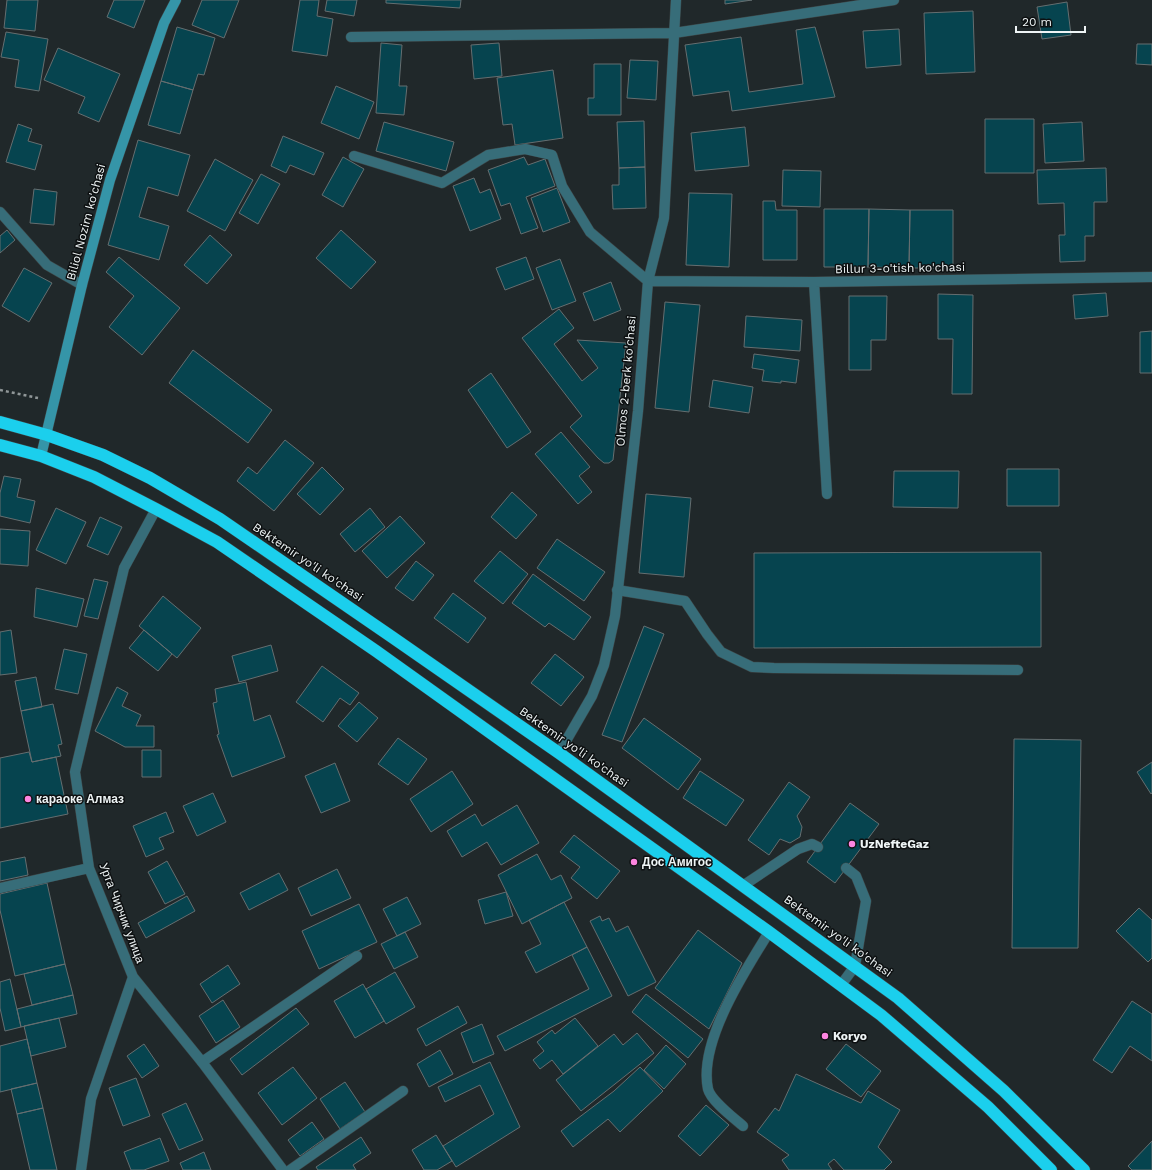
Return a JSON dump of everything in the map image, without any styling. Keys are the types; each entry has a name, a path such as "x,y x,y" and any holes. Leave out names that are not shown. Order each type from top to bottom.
{"highway":[{"name":"Bektemir yo'li ko'chasi","path":"0,422 47,435 102,455 150,478 220,519 559,753 744,885 898,998 998,1086 1084,1170"},
{"path":"0,445 41,456 94,477 217,542 376,651 769,932 881,1015 988,1107 1051,1170"}],"street":[{"name":"Biliol Nozim ko'chasi","path":"41,456 82,285 112,173 164,23 176,0"},
{"name":"Olmos 2-berk ko'chasi","path":"559,753 592,696 604,665 615,616 638,411 648,281 664,218 676,0"},
{"path":"351,37 674,34 894,0"},
{"path":"354,156 442,183 488,155 525,149 552,155 562,186 590,232 648,281"},
{"path":"0,212 47,265 82,285"},
{"name":"Billur 3-o'tish ko'chasi","path":"648,281 814,282 1152,277"},
{"path":"814,282 827,494"},
{"name":"Урта Чирчик улица","path":"156,509 124,568 75,772 89,868 133,977 202,1062 282,1170"},
{"path":"618,590 686,600 707,634 721,652 752,667 1018,670"},
{"path":"744,885 798,849 812,844 818,847"},
{"path":"0,888 89,868"},
{"path":"841,985 855,966 866,901 856,876 846,868"},
{"path":"743,1126 717,1103 708,1090 707,1064 715,1032 737,984 769,932"},
{"path":"202,1062 357,956"},
{"path":"81,1170 91,1099 133,977"},
{"path":"290,1170 402,1091"}],"path":[{"path":"0,390 55,401"}],"building":[{"path":"7,0 38,0 35,31 4,28"},
{"path":"114,0 145,0 134,28 107,17"},
{"path":"202,0 239,0 224,38 192,25"},
{"path":"300,0 319,0 317,16 333,19 327,56 292,51"},
{"path":"327,0 357,0 354,16 325,11"},
{"path":"386,0 461,0 460,8 386,3"},
{"path":"725,0 752,0 725,4"},
{"path":"1067,2 1071,35 1042,39 1037,7"},
{"path":"973,11 975,72 926,74 924,13"},
{"path":"177,27 215,38 204,75 198,74 193,90 161,81"},
{"path":"815,27 835,97 732,111 729,91 693,96 685,45 741,37 749,92 803,84 796,30"},
{"path":"899,29 901,65 866,68 863,31"},
{"path":"6,32 48,39 39,91 15,87 19,60 1,57"},
{"path":"381,43 402,45 399,86 407,86 404,115 376,113"},
{"path":"499,43 502,76 474,79 471,45"},
{"path":"1137,44 1152,44 1152,65 1136,64"},
{"path":"58,48 120,74 99,122 78,113 85,97 44,80"},
{"path":"630,60 658,61 656,100 627,98"},
{"path":"594,64 621,64 621,115 588,115 588,98 594,98"},
{"path":"553,70 563,138 515,145 512,124 503,125 497,78"},
{"path":"161,81 193,90 180,134 148,125"},
{"path":"336,86 374,102 359,139 321,123"},
{"path":"985,119 1034,119 1034,173 985,173"},
{"path":"644,121 645,167 619,168 617,122"},
{"path":"384,122 454,142 446,171 376,151"},
{"path":"1082,122 1084,161 1045,163 1043,124"},
{"path":"18,124 32,129 28,141 42,145 35,170 6,162"},
{"path":"745,127 749,166 695,171 691,133"},
{"path":"283,136 324,153 314,175 290,165 286,173 271,166"},
{"path":"138,140 190,155 178,196 148,187 139,217 169,226 159,260 108,245"},
{"path":"343,157 364,169 343,207 322,195"},
{"path":"524,157 528,165 545,159 555,186 526,197 538,228 521,234 510,203 501,206 488,170"},
{"path":"215,159 253,180 225,231 187,211"},
{"path":"645,167 646,208 613,209 612,185 619,185 619,168"},
{"path":"1106,168 1107,202 1094,202 1094,236 1085,236 1085,261 1060,262 1059,235 1065,235 1064,203 1038,204 1037,170"},
{"path":"783,170 821,171 820,207 782,206"},
{"path":"261,174 280,184 258,224 239,213"},
{"path":"474,178 480,193 490,189 501,219 470,231 453,186"},
{"path":"557,188 570,222 543,232 531,198"},
{"path":"34,189 57,192 54,225 30,223"},
{"path":"689,193 732,194 729,267 686,265"},
{"path":"763,201 775,201 776,210 797,210 797,260 763,260"},
{"path":"824,209 869,209 868,267 824,267"},
{"path":"869,209 910,210 909,268 868,267"},
{"path":"910,210 953,210 953,268 909,268"},
{"path":"7,230 15,240 0,253 0,236"},
{"path":"341,230 376,262 351,289 316,258"},
{"path":"210,235 232,255 207,284 184,265"},
{"path":"119,257 180,308 142,355 109,327 134,296 106,272"},
{"path":"526,257 534,279 505,290 496,268"},
{"path":"560,259 576,301 552,310 536,268"},
{"path":"24,268 52,283 29,322 2,306"},
{"path":"611,282 621,310 594,321 583,293"},
{"path":"1106,293 1108,316 1075,319 1073,295"},
{"path":"938,294 973,295 972,394 952,394 953,339 938,339"},
{"path":"849,296 887,296 886,340 871,340 871,370 849,370"},
{"path":"665,302 700,305 689,412 655,408"},
{"path":"559,309 574,328 554,344 582,381 598,368 577,340 626,343 613,460 609,463 604,463 598,458 570,427 582,416 522,338"},
{"path":"746,316 802,320 800,351 744,347"},
{"path":"1152,331 1152,373 1140,373 1140,332"},
{"path":"193,350 272,410 248,443 169,383"},
{"path":"754,354 799,360 796,383 762,381 764,370 752,368"},
{"path":"491,373 531,432 507,448 468,390"},
{"path":"713,380 753,387 749,413 709,407"},
{"path":"561,432 590,467 579,476 592,492 578,504 535,454"},
{"path":"285,440 314,463 274,511 237,481 248,467 257,474"},
{"path":"322,467 344,489 320,515 297,494"},
{"path":"1007,469 1059,469 1059,506 1007,506"},
{"path":"894,471 959,471 958,508 893,507"},
{"path":"4,476 21,479 17,497 35,501 30,523 0,516 0,493"},
{"path":"512,492 537,515 516,539 491,517"},
{"path":"646,494 691,498 684,577 639,573"},
{"path":"56,508 86,522 66,564 36,550"},
{"path":"370,508 385,527 355,552 340,534"},
{"path":"400,516 425,543 387,578 362,551"},
{"path":"100,517 122,527 108,555 87,546"},
{"path":"0,529 30,531 28,566 0,564"},
{"path":"557,539 605,572 584,601 537,568"},
{"path":"500,551 528,574 503,604 474,581"},
{"path":"1041,552 1041,647 754,648 754,553"},
{"path":"416,561 434,575 413,601 395,588"},
{"path":"533,574 591,617 574,640 549,623 545,627 512,603"},
{"path":"94,579 108,582 98,619 84,616"},
{"path":"36,588 84,599 77,627 34,617"},
{"path":"453,593 486,618 468,643 434,618"},
{"path":"163,596 201,628 177,658 139,626"},
{"path":"644,626 664,634 622,742 602,735"},
{"path":"11,630 17,673 0,675 0,632"},
{"path":"144,630 172,654 158,671 129,648"},
{"path":"271,645 278,671 239,682 232,656"},
{"path":"64,649 87,654 78,694 55,689"},
{"path":"555,654 584,677 561,706 531,683"},
{"path":"322,666 359,693 350,705 340,698 323,722 296,702"},
{"path":"36,677 42,707 21,711 15,681"},
{"path":"246,682 254,721 270,715 285,757 232,777 217,735 219,734 213,703 217,702 215,689"},
{"path":"117,687 128,693 122,706 141,715 136,726 154,726 154,747 125,747 95,731"},
{"path":"359,702 378,718 357,742 338,726"},
{"path":"53,704 62,744 58,745 61,756 32,762 21,711"},
{"path":"644,718 701,759 678,790 622,748"},
{"path":"398,738 427,759 408,785 378,764"},
{"path":"1014,739 1081,740 1078,948 1012,948"},
{"path":"142,750 161,750 161,777 142,777"},
{"path":"29,752 32,762 56,757 68,814 0,828 0,758"},
{"path":"1152,762 1152,793 1151,794 1137,772"},
{"path":"335,763 350,801 321,813 305,776"},
{"path":"452,771 473,804 431,832 410,799"},
{"path":"700,771 744,800 726,826 683,798"},
{"path":"789,782 810,797 797,816 802,827 800,837 790,843 780,839 769,855 748,840"},
{"path":"213,793 226,822 197,836 183,806"},
{"path":"850,803 879,824 835,883 807,862"},
{"path":"517,805 539,843 501,865 487,842 462,857 447,831 475,814 482,826"},
{"path":"166,812 174,832 159,838 164,849 146,857 133,826"},
{"path":"574,835 620,871 597,899 571,878 580,867 560,852"},
{"path":"537,854 551,880 561,875 572,898 522,924 498,875"},
{"path":"25,857 28,875 0,881 0,862"},
{"path":"167,861 185,894 165,904 148,872"},
{"path":"337,869 351,898 311,916 298,888"},
{"path":"279,873 288,890 249,910 240,893"},
{"path":"47,883 65,964 15,976 0,910 0,894"},
{"path":"506,892 513,916 485,924 478,900"},
{"path":"187,896 195,911 146,938 138,923"},
{"path":"407,897 421,924 397,936 383,909"},
{"path":"564,902 587,947 536,973 525,952 541,944 529,920"},
{"path":"359,904 377,942 319,969 302,931"},
{"path":"1139,908 1152,920 1152,958 1148,962 1116,931"},
{"path":"600,916 602,921 609,918 616,932 628,926 656,982 628,996 590,921"},
{"path":"698,930 742,963 709,1029 655,988"},
{"path":"405,932 418,957 394,969 381,944"},
{"path":"587,947 612,996 505,1051 497,1036 589,989 572,955"},
{"path":"65,964 73,995 32,1005 24,974"},
{"path":"228,965 240,984 212,1003 200,984"},
{"path":"395,972 415,1007 386,1024 366,989"},
{"path":"10,979 21,1027 5,1031 0,1008 0,982"},
{"path":"363,984 384,1021 355,1038 334,1001"},
{"path":"646,994 703,1039 688,1058 632,1012"},
{"path":"73,995 77,1014 21,1027 17,1009"},
{"path":"223,1000 240,1027 216,1043 199,1016"},
{"path":"1132,1001 1152,1014 1152,1061 1130,1046 1112,1073 1093,1060"},
{"path":"458,1006 467,1023 426,1046 417,1029"},
{"path":"296,1008 309,1024 242,1075 230,1059"},
{"path":"59,1018 66,1047 31,1056 24,1026"},
{"path":"575,1018 598,1046 563,1074 552,1060 540,1069 533,1060 544,1051 537,1042 552,1030 555,1034"},
{"path":"482,1024 494,1054 473,1063 461,1033"},
{"path":"637,1033 654,1053 581,1111 556,1080 614,1034 623,1045"},
{"path":"27,1039 37,1083 0,1092 0,1046"},
{"path":"144,1044 159,1066 142,1078 127,1056"},
{"path":"846,1044 881,1071 861,1097 826,1069"},
{"path":"666,1045 686,1064 664,1089 644,1070"},
{"path":"440,1050 453,1074 429,1087 417,1064"},
{"path":"490,1062 520,1127 456,1167 443,1146 494,1114 480,1085 445,1102 438,1087"},
{"path":"293,1067 317,1098 282,1125 258,1093"},
{"path":"640,1067 663,1091 620,1132 608,1119 573,1147 561,1131 614,1091"},
{"path":"796,1074 861,1103 868,1091 900,1110 878,1147 892,1162 884,1170 844,1170 834,1159 828,1164 832,1170 789,1170 782,1160 789,1155 757,1132 775,1108 779,1111"},
{"path":"136,1078 150,1116 123,1126 109,1088"},
{"path":"345,1082 365,1112 340,1129 320,1099"},
{"path":"37,1083 43,1108 17,1114 11,1089"},
{"path":"186,1103 203,1140 179,1150 162,1114"},
{"path":"706,1105 729,1125 700,1156 678,1136"},
{"path":"43,1108 57,1170 30,1170 17,1114"},
{"path":"312,1122 324,1139 300,1156 288,1140"},
{"path":"436,1135 452,1161 437,1170 424,1170 412,1150"},
{"path":"361,1137 371,1153 353,1165 356,1170 318,1170 316,1167"},
{"path":"160,1138 169,1161 144,1170 131,1170 124,1152"},
{"path":"1152,1141 1152,1170 1132,1170 1128,1166"},
{"path":"204,1152 211,1170 183,1170 180,1163"}],"place":[{"name":"караоке Алмаз","path":"28,799"},
{"name":"UzNefteGaz","path":"852,844"},
{"name":"Дос Амигос","path":"634,862"},
{"name":"Koryo","path":"825,1036"}]}
